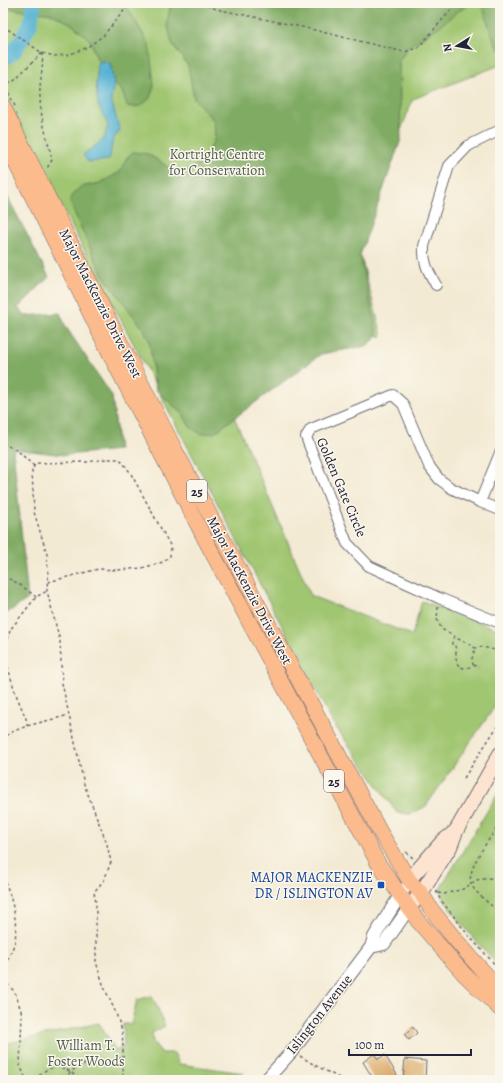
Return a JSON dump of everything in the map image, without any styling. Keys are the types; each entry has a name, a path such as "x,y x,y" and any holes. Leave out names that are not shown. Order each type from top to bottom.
{"main road":[{"name":"Major MacKenzie Drive West","path":"8,108 90,282 175,450 379,830 409,880 421,893 454,938 500,988"},
{"name":"Major MacKenzie Drive West","path":"3,138 114,362 206,541 378,863 418,921 464,974 500,1008"},
{"name":"Islington Avenue","path":"409,908 421,893 450,847 456,831 500,754"},
{"name":"Islington Avenue","path":"409,880 442,842 456,831"}],"street":[{"path":"436,284 425,264 423,256 424,246 449,166 468,146 500,130"},
{"name":"Golden Gate Circle","path":"500,510 451,488 439,479 429,466 402,404 393,395 310,429 306,437 347,542 369,566 438,598 500,623"},
{"path":"480,502 500,453"},
{"name":"Islington Avenue","path":"266,1080 293,1050 372,947 374,937 401,896 409,880"},
{"name":"Islington Avenue","path":"372,947 384,944 409,908"}],"path":[{"path":"3,26 42,53 54,56 68,55 86,48 103,36 131,3"},
{"path":"202,3 216,9 302,27 404,52 418,48 457,3"},
{"path":"3,86 14,80 42,53"},
{"path":"42,53 43,61 40,96 44,127 52,160 46,169"},
{"path":"3,82 8,108"},
{"path":"3,443 18,451 34,466"},
{"path":"48,582 98,569 118,570 142,568 163,562 170,556 171,547 130,472 120,459 106,459 87,462 38,463 34,466 32,471 34,512 47,554 47,591 60,641 62,683 84,784 107,844 111,862 104,880 94,892 96,904 96,962 104,987 122,1030 123,1075"},
{"path":"3,577 21,586 36,597"},
{"path":"27,726 27,721 15,692 7,664 7,644 10,630 36,597 47,591"},
{"path":"438,598 438,623 443,630 475,648 480,647 500,650"},
{"path":"454,636 452,643 456,648 456,660 458,664 466,668 473,664"},
{"path":"473,664 472,660 475,648"},
{"path":"473,664 479,667"},
{"path":"3,740 14,730 69,714"},
{"path":"3,721 5,723 6,736"},
{"path":"464,778 500,722"},
{"path":"500,824 478,857 473,866 471,875 471,884 486,901 500,912"},
{"path":"3,876 10,894 15,921 15,941 3,971 5,982 15,992 22,1014 20,1065 25,1077 28,1080"},
{"path":"437,893 444,894 463,889 476,880 500,877"},
{"path":"436,887 440,899 469,936 500,970"},
{"path":"297,1054 342,1080"},
{"path":"66,1080 70,1072 81,1065 123,1058"},
{"path":"36,1080 43,1072 59,1067 67,1069 75,1074 79,1080"}],"green space":[{"name":"Kortright Centre for Conservation","path":"3,3 500,3 500,65 413,99 357,242 382,336 346,337 229,405 311,596 412,635 422,601 500,630 500,699 426,806 411,814 397,813 333,723 3,96"},
{"path":"3,3 129,3 127,7 149,44 154,85 150,98 141,106 127,106 122,91 114,84 110,63 104,61 98,62 90,40 70,23 52,14 3,8"},
{"name":"Kortright Centre for Conservation","path":"171,3 500,3 500,51 495,44 483,8 480,4 469,5 408,47 399,61 401,139 360,255 377,333 375,339 366,346 321,354 214,433 201,434 190,427 183,414 156,390 149,340 144,330 102,274 70,203 72,195 80,187 100,183 120,172 127,157 133,152 148,154 170,168 183,170 192,169 207,155 215,138 214,121 194,99 188,66 172,43 167,23"},
{"path":"3,188 49,277 18,308 26,316 60,313 66,327 112,396 119,450 65,455 13,449 28,599 4,615 5,684 3,686"},
{"path":"500,790 500,967 473,938 445,902 440,889"},
{"name":"William T. Foster Woods","path":"151,996 165,1026 152,1033 153,1042 162,1053 174,1053 179,1064 244,1073 237,1080 3,1080 3,1044 99,1023 116,1051 124,1046 123,1024 131,1024 137,1000"}],"water":[{"path":"104,61 110,63 114,84 111,99 120,131 113,139 109,160 88,162 83,155 104,139 108,125 98,105 96,85 98,62"}],"building":[{"path":"413,1027 417,1033 409,1040 405,1035"},
{"path":"374,1054 378,1059 385,1055 400,1080 374,1080 363,1062"},
{"path":"405,1059 426,1061 425,1080 403,1080"}],"waterway":[{"path":"3,59 14,52 30,25 34,3"}],"place":[{"name":"MAJOR MACKENZIE DR / ISLINGTON AV","path":"381,885"}]}
